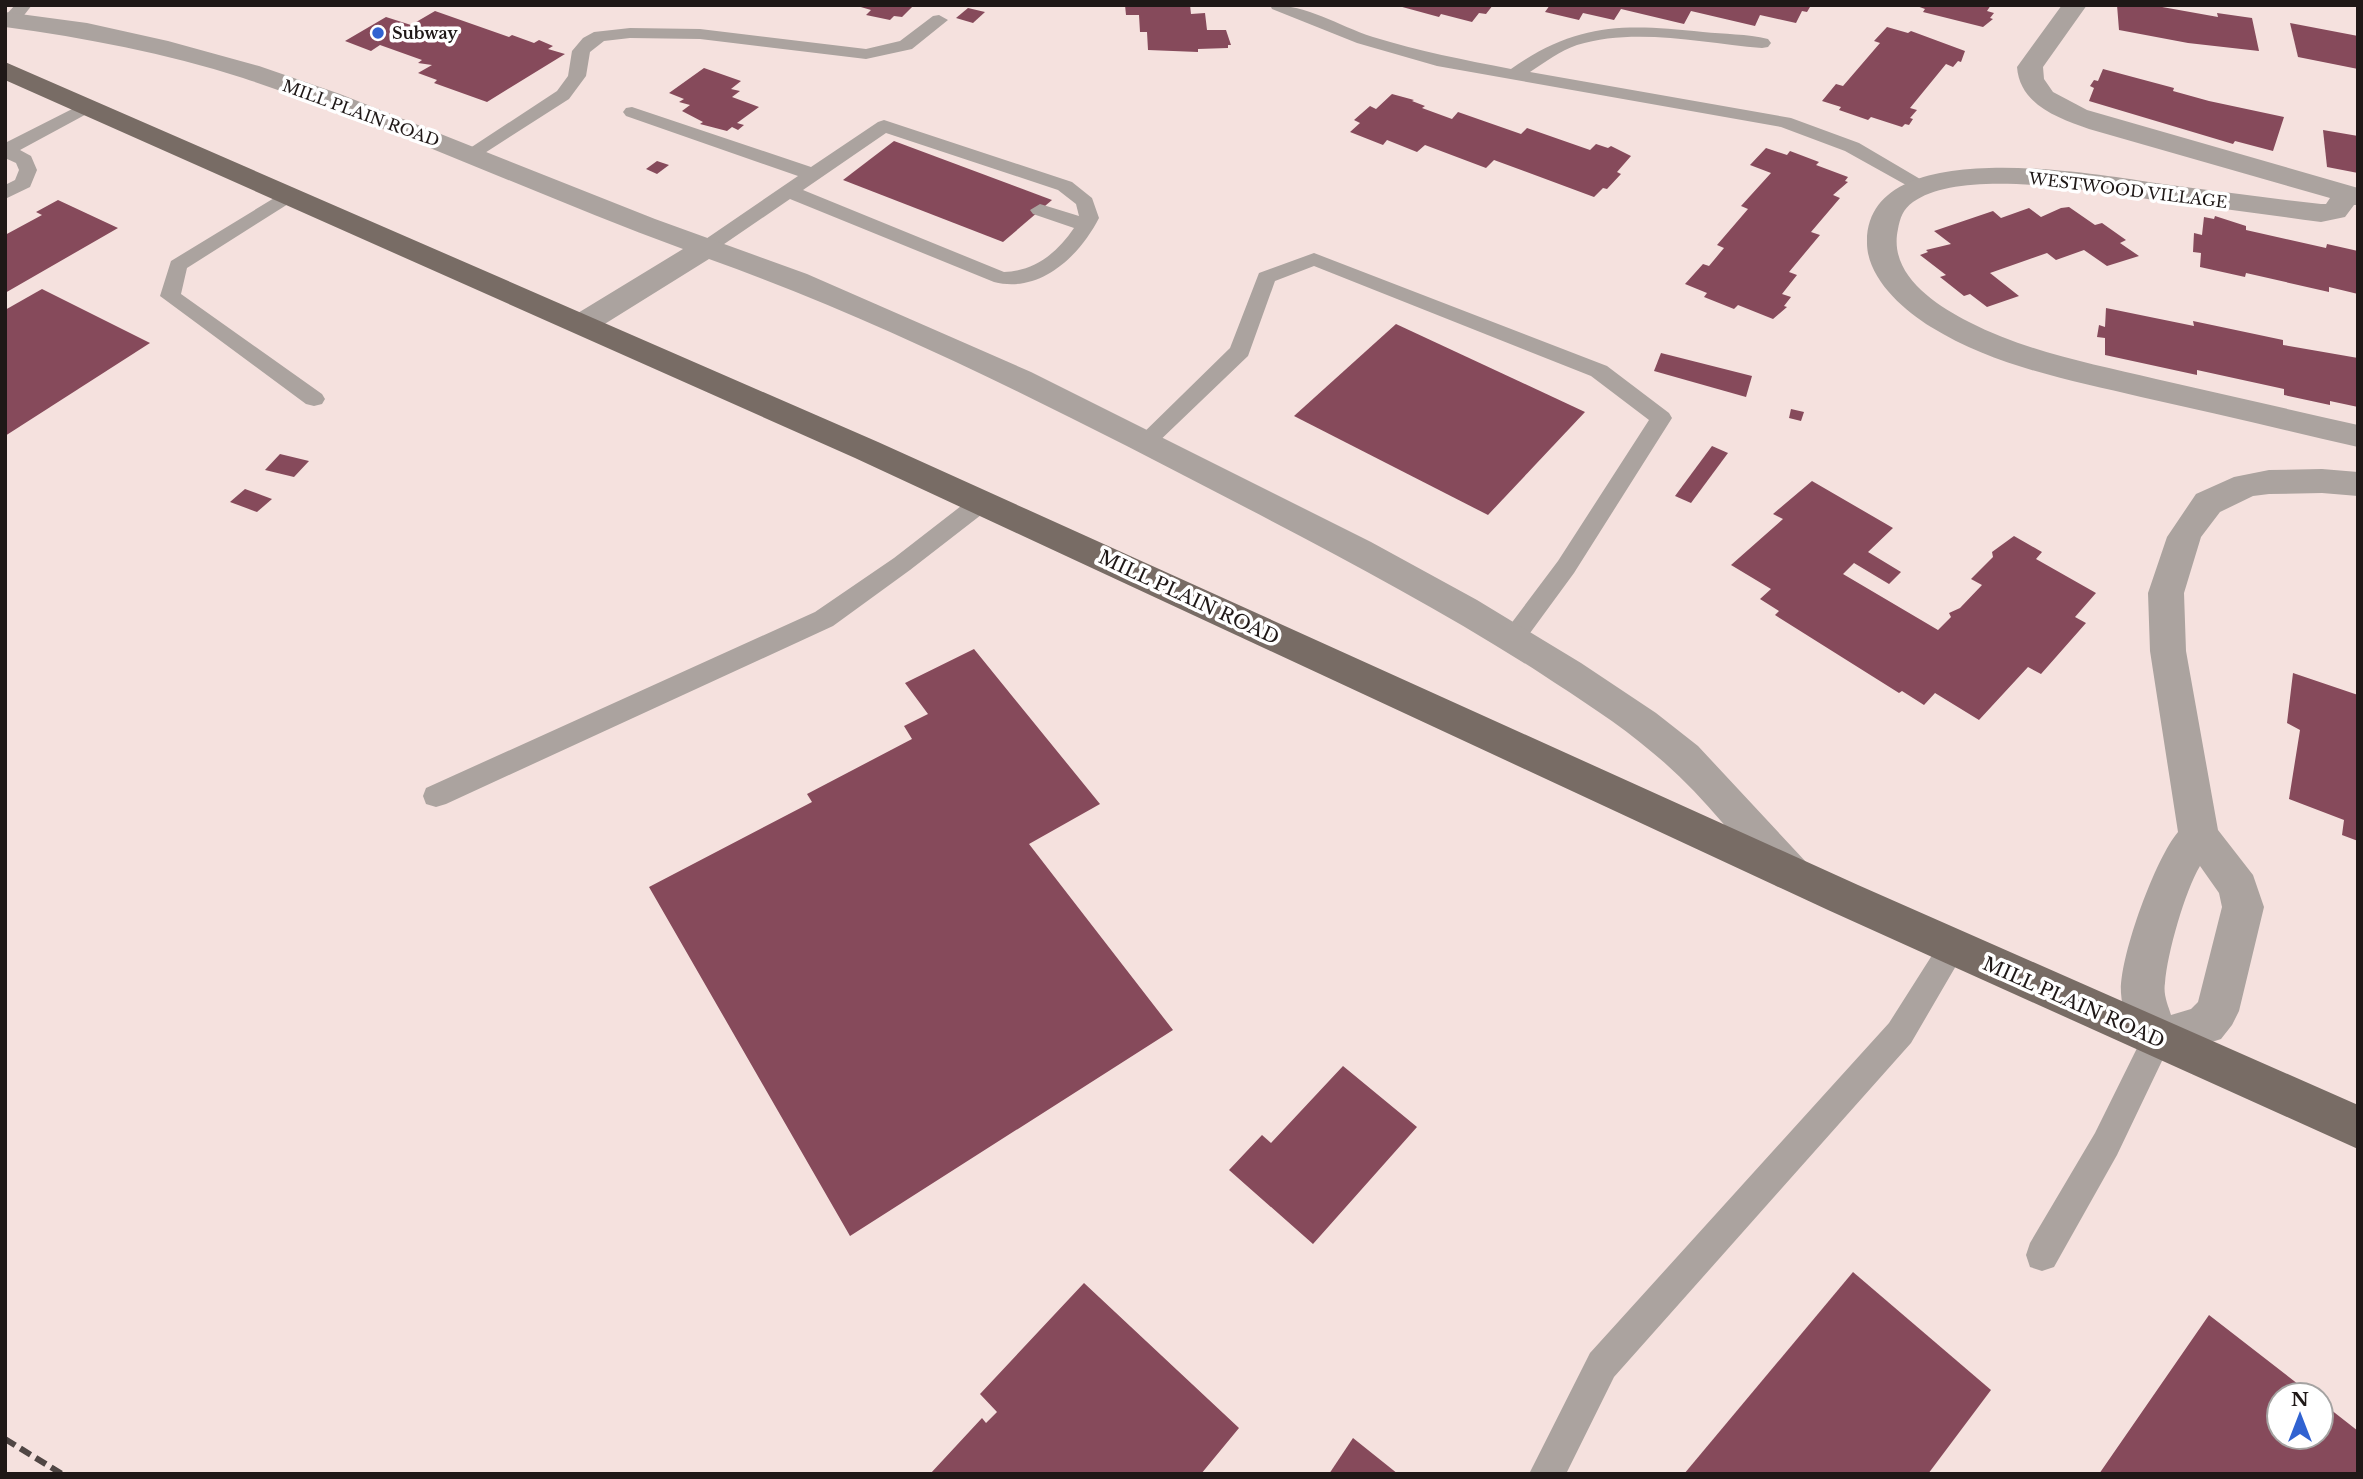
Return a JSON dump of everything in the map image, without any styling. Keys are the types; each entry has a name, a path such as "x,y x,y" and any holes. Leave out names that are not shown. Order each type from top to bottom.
{"main road":[{"name":"MILL PLAIN ROAD","path":"5,70 584,323 982,502 2157,1040 2358,1127"}],"street":[{"name":"WESTWOOD VILLAGE","path":"2075,5 2030,67 2031,83 2047,99 2070,113 2099,124 2353,196"},
{"name":"MILL PLAIN ROAD","path":"14,14 134,41 247,71 470,154 704,249 791,279 976,359 1406,576 1513,637 1629,713 1672,746 1791,874"},
{"name":"WESTWOOD VILLAGE","path":"2353,196 2335,211 2321,213 2113,185 2031,177 1958,179 1922,186 1897,200 1881,232 1885,265 1897,282 1935,315 1969,334 2045,364 2358,436"},
{"path":"584,323 704,249"},
{"path":"2199,836 2186,850 2176,869 2143,982 2145,1003 2157,1040 2205,1026 2217,1010 2243,907 2238,888 2227,870 2199,836 2168,639 2165,593 2184,537 2208,503 2246,485 2322,481 2358,484"}],"lane":[{"path":"1278,5 1363,39 1437,61 1785,122 1852,147 1922,186"},
{"path":"470,154 563,95 577,76 581,51 589,42 600,36 630,33 700,34 866,54 890,52 914,43 939,20"},
{"path":"1514,75 1568,42 1588,36 1631,33 1762,43"},
{"path":"6,150 88,106"},
{"path":"632,112 814,175"},
{"path":"704,249 884,126 1065,186 1085,202 1089,218 1086,225 1042,271 1021,277 1001,278 790,192"},
{"path":"855,145 878,153"},
{"path":"5,193 23,183 28,170 24,160 6,150"},
{"path":"289,195 178,265 170,296 314,399"},
{"path":"1040,210 1086,225"},
{"path":"1145,442 1240,351 1266,277 1314,259 1599,371 1661,418 1566,567 1513,637"},
{"path":"436,796 824,619 902,564 982,502"},
{"path":"1547,1474 1602,1365 1900,1033 1953,947"},
{"path":"2042,1255 2106,1144 2157,1040"}],"building":[{"path":"854,5 914,5 902,17 894,16 890,20 866,15 871,10"},
{"path":"1125,5 1190,5 1191,14 1205,13 1207,30 1226,30 1231,45 1228,45 1228,48 1198,49 1198,52 1148,50 1147,32 1140,32 1139,15 1126,15"},
{"path":"1395,5 1493,5 1486,14 1479,13 1472,22 1441,14 1439,17"},
{"path":"1550,5 1810,7 1807,12 1802,11 1796,23 1760,15 1755,26 1691,11 1684,24 1621,9 1614,20 1583,13 1579,20 1545,12"},
{"path":"1914,5 1991,5 1987,11 1994,13 1990,18 1993,19 1983,27 1923,12 1925,9"},
{"path":"2117,5 2151,5 2218,17 2217,13 2252,18 2259,51 2188,43 2119,30"},
{"path":"968,8 985,12 973,23 956,18"},
{"path":"435,11 509,37 512,35 534,43 539,40 553,46 548,49 565,54 487,102 434,83 437,80 418,73 432,65 418,63 422,60 380,45 371,51 345,41 386,17 411,25"},
{"path":"2290,23 2358,36 2358,69 2298,57"},
{"path":"1887,27 1908,33 1911,31 1965,51 1961,62 1958,61 1953,67 1946,64 1910,108 1917,110 1910,118 1913,119 1909,125 1902,127 1871,117 1868,120 1822,101 1836,84 1843,86 1880,43 1874,41"},
{"path":"704,68 741,81 731,89 740,91 732,97 759,107 737,123 744,125 738,130 732,127 727,131 700,124 703,122 682,111 690,105 679,102 684,99 669,93"},
{"path":"2103,69 2174,88 2173,91 2209,101 2284,117 2273,151 2235,141 2233,144 2089,101 2094,88 2090,86 2094,80 2098,81"},
{"path":"1392,94 1414,100 1412,101 1425,106 1422,108 1452,119 1458,112 1521,134 1527,128 1590,150 1596,144 1608,148 1611,146 1631,156 1617,172 1621,174 1607,189 1603,188 1594,197 1494,160 1486,168 1425,145 1417,152 1387,140 1383,145 1350,132 1360,123 1354,120 1370,106 1376,109"},
{"path":"2323,130 2358,136 2358,173 2327,167"},
{"path":"894,141 1052,200 1003,242 843,180"},
{"path":"1766,148 1787,155 1790,151 1819,162 1816,165 1848,177 1845,181 1848,182 1833,195 1840,198 1811,232 1820,235 1789,272 1797,275 1782,294 1791,297 1784,306 1787,307 1773,319 1738,305 1734,309 1704,297 1707,293 1685,284 1703,264 1709,266 1724,248 1717,245 1748,209 1741,206 1771,173 1750,165"},
{"path":"657,161 669,165 657,174 646,169"},
{"path":"58,200 118,228 5,293 5,235 42,215 36,212"},
{"path":"2069,207 2095,225 2102,223 2126,240 2120,243 2139,256 2107,266 2084,250 2056,260 2047,253 1990,273 2019,296 1987,307 1970,294 1964,296 1940,277 1946,275 1920,255 1928,252 1926,250 1951,244 1934,231 1993,211 2001,218 2029,208 2041,217"},
{"path":"2215,216 2246,226 2246,230 2326,248 2327,244 2358,251 2358,294 2329,287 2329,292 2246,273 2245,277 2200,267 2201,253 2193,252 2194,233 2202,235 2204,217 2214,219"},
{"path":"42,289 150,343 5,436 5,310"},
{"path":"2106,308 2194,326 2193,321 2283,340 2283,345 2358,358 2358,407 2330,401 2330,405 2284,395 2284,389 2197,370 2197,375 2105,355 2105,338 2097,337 2099,325 2105,327"},
{"path":"1396,324 1585,412 1488,515 1294,416"},
{"path":"1661,353 1752,376 1746,397 1654,371"},
{"path":"1791,409 1804,412 1801,421 1789,418"},
{"path":"1712,446 1728,453 1691,503 1675,496"},
{"path":"280,454 309,461 294,477 265,470"},
{"path":"1812,481 1893,528 1868,552 1901,572 1889,584 1854,563 1843,574 1938,630 1951,617 1949,613 1960,608 1982,585 1971,579 1993,557 1992,552 2014,536 2042,552 2036,559 2096,593 2075,617 2086,623 2041,674 2028,667 1979,720 1935,693 1924,705 1902,691 1899,693 1775,615 1779,611 1760,599 1771,589 1731,565 1783,519 1773,514"},
{"path":"245,489 272,499 257,512 230,502"},
{"path":"974,649 1100,804 1029,844 1173,1030 850,1236 649,887 812,802 807,794 912,739 904,726 928,714 905,683"},
{"path":"2293,673 2358,695 2358,841 2342,835 2344,820 2289,799 2300,730 2287,723"},
{"path":"1343,1066 1417,1127 1313,1244 1229,1170 1262,1135 1271,1143"},
{"path":"1853,1272 1991,1390 1928,1474 1684,1474"},
{"path":"1084,1283 1239,1428 1201,1474 930,1474 982,1418 986,1423 997,1412 980,1394"},
{"path":"2209,1315 2294,1381 2265,1381 2265,1451 2335,1451 2335,1413 2358,1431 2358,1474 2099,1474"},
{"path":"1353,1438 1398,1474 1329,1474"}],"railway":[{"path":"5,1439 62,1474"}],"place":[{"name":"Subway","path":"378,33"}]}
